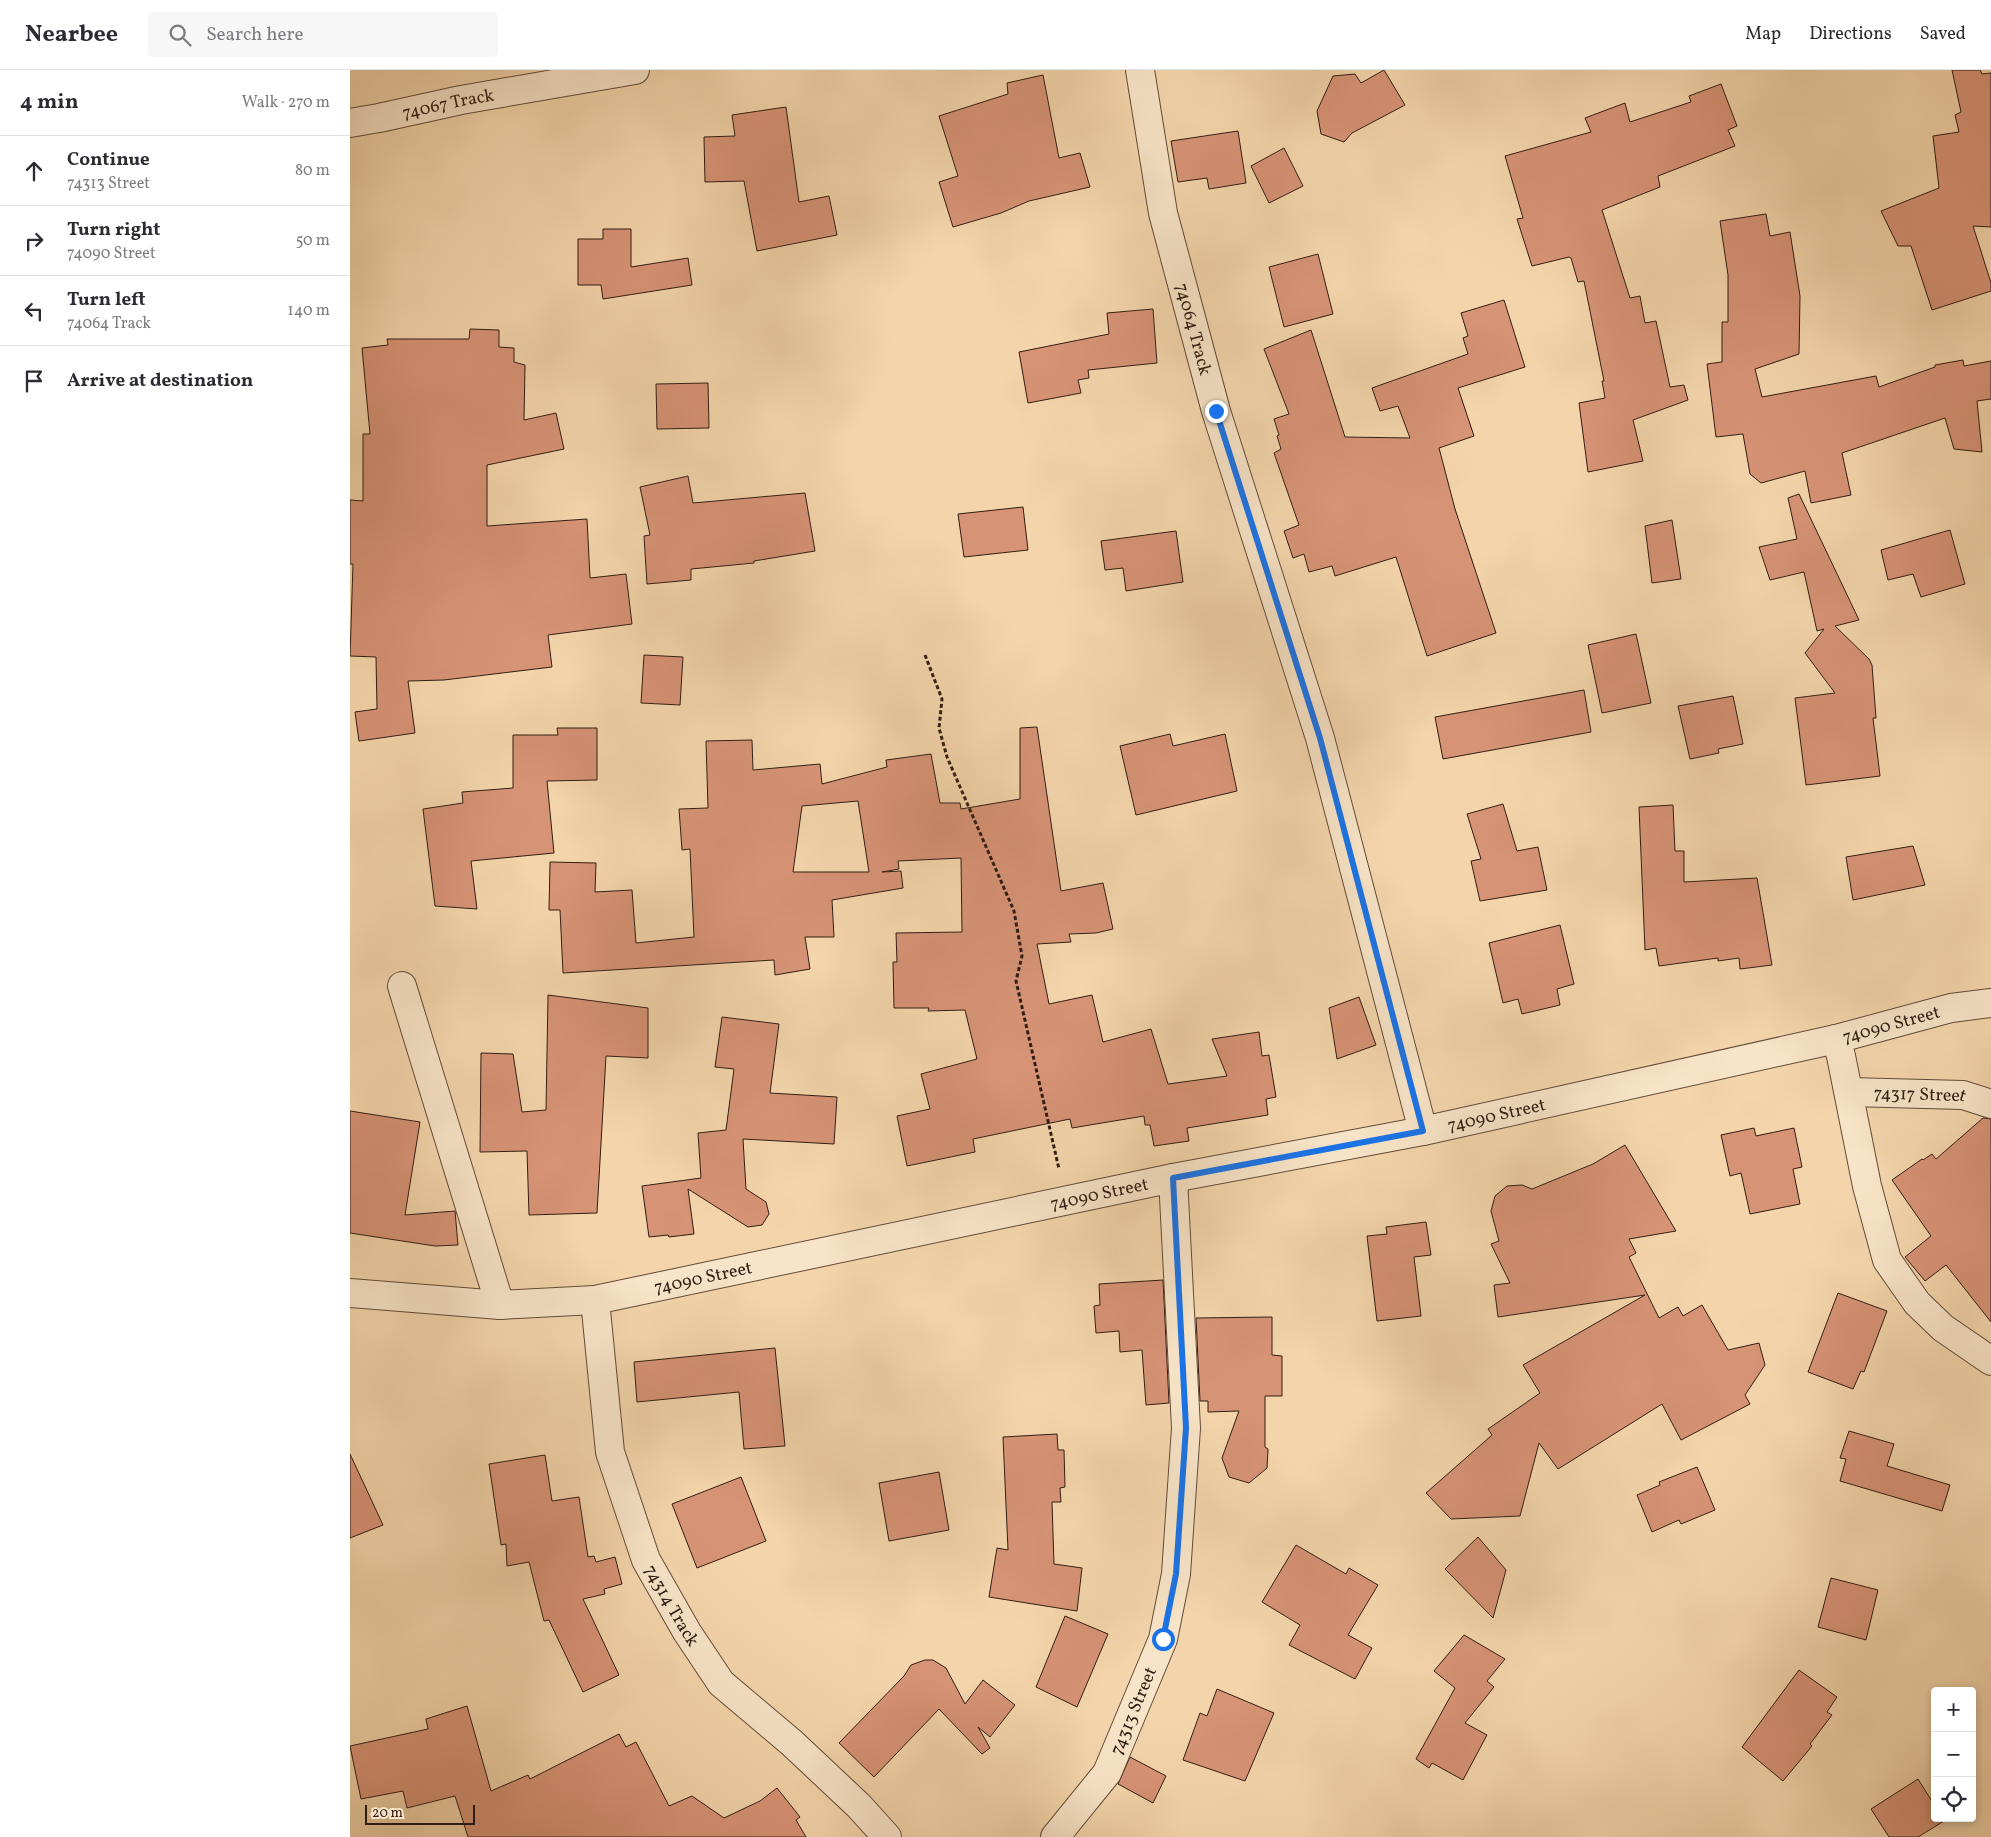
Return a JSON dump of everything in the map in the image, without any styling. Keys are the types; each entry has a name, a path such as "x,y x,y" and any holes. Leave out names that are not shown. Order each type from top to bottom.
{"street":[{"name":"74067 Track","path":"350,123 461,100 635,70"},
{"name":"74064 Track","path":"1140,70 1163,213 1216,411 1320,738 1423,1131"},
{"path":"402,986 500,1305"},
{"name":"74090 Street","path":"350,1293 500,1305 595,1300 1173,1178 1423,1131 1836,1039 1951,1008 1991,1003"},
{"path":"1836,1039 1849,1092 1867,1186 1887,1260 1917,1303 1943,1328 1991,1361"},
{"name":"74317 Street","path":"1849,1092 1963,1095 1991,1104"},
{"name":"74313 Street","path":"1055,1837 1107,1773 1163,1639 1176,1574 1186,1428 1173,1178"},
{"name":"74314 Track","path":"595,1300 610,1452 646,1560 687,1632 721,1682 792,1743 859,1806 887,1837"}],"path":[{"path":"925,655 942,699 940,728 947,757 1014,912 1022,956 1016,981 1066,1201"}],"building":[{"path":"1384,70 1405,105 1352,133 1344,142 1321,134 1317,111 1333,76 1355,74 1361,83"},
{"path":"1952,70 1980,70 1982,74 1991,73 1991,227 1973,226 1991,283 1991,291 1932,310 1911,246 1898,246 1881,211 1939,188 1933,136 1959,132 1955,115 1961,112"},
{"path":"1043,75 1059,158 1080,153 1090,187 1029,201 1001,213 953,227 939,182 958,176 939,116 1008,94 1007,83"},
{"path":"1721,84 1737,126 1728,130 1735,146 1658,176 1660,187 1602,210 1630,298 1640,296 1645,323 1656,321 1670,387 1684,385 1688,400 1633,420 1643,461 1588,472 1579,403 1605,398 1602,381 1604,381 1584,281 1578,282 1571,258 1569,257 1532,266 1517,219 1523,218 1505,156 1591,132 1585,118 1625,103 1630,122 1691,102 1689,96"},
{"path":"786,107 799,202 829,196 837,235 757,251 744,181 705,182 704,137 735,136 732,115"},
{"path":"1238,131 1246,183 1209,189 1207,178 1178,182 1171,141"},
{"path":"1284,148 1303,186 1269,203 1251,166"},
{"path":"1766,214 1770,236 1790,232 1800,296 1799,354 1755,369 1762,397 1876,376 1879,387 1935,367 1935,365 1963,360 1964,366 1991,361 1991,399 1977,401 1982,452 1954,449 1945,418 1842,453 1851,495 1811,503 1805,471 1761,483 1750,474 1743,434 1716,437 1707,364 1722,362 1722,322 1728,322 1728,275 1720,221"},
{"path":"603,229 631,229 631,267 688,258 692,285 603,299 601,285 578,285 578,239 603,239"},
{"path":"1318,254 1333,314 1284,327 1269,267"},
{"path":"1504,300 1525,367 1458,388 1474,436 1439,448 1455,509 1496,633 1427,656 1396,557 1335,576 1332,566 1309,572 1304,554 1293,558 1284,531 1299,525 1274,453 1281,449 1274,419 1289,414 1264,349 1311,330 1345,437 1410,438 1398,406 1380,411 1372,388 1468,354 1463,338 1468,336 1461,313"},
{"path":"1153,309 1157,363 1088,370 1089,378 1078,380 1081,393 1028,403 1019,352 1109,334 1107,313"},
{"path":"470,329 499,330 499,347 514,348 514,362 525,365 524,420 556,413 564,449 487,465 487,526 587,519 590,578 626,574 632,624 548,635 552,667 444,680 408,681 415,733 359,741 355,712 377,709 376,657 350,656 353,564 350,564 350,500 363,501 363,434 370,434 362,348 388,345 387,339 469,339"},
{"path":"708,383 709,428 657,429 656,384"},
{"path":"688,476 693,503 805,493 815,551 754,561 754,563 691,569 691,580 647,584 644,536 650,535 640,487"},
{"path":"1799,494 1859,620 1835,626 1869,659 1872,665 1876,718 1873,718 1880,776 1806,785 1795,698 1835,693 1805,653 1824,629 1817,631 1804,572 1770,580 1759,547 1797,539 1788,498"},
{"path":"1023,507 1028,550 964,557 958,514"},
{"path":"1672,520 1681,579 1652,583 1645,526"},
{"path":"1950,530 1965,584 1921,597 1913,574 1888,580 1881,550"},
{"path":"1176,531 1183,582 1126,591 1123,568 1105,570 1101,541"},
{"path":"1636,634 1651,703 1602,713 1588,645"},
{"path":"644,655 683,657 680,705 641,703"},
{"path":"1584,690 1591,732 1443,759 1435,717"},
{"path":"1733,696 1743,744 1718,749 1719,753 1690,759 1678,706"},
{"path":"1037,727 1061,891 1103,883 1113,929 1096,933 1069,934 1071,942 1037,944 1049,1004 1092,995 1103,1042 1151,1029 1168,1084 1227,1076 1212,1039 1259,1032 1262,1056 1269,1055 1276,1097 1266,1099 1268,1115 1187,1128 1189,1141 1154,1146 1150,1125 1145,1125 1144,1116 1072,1128 1070,1119 973,1139 975,1152 907,1166 897,1116 930,1109 921,1074 977,1059 965,1010 928,1011 929,1008 894,1008 893,962 897,962 896,933 962,932 961,858 898,861 899,869 882,872 901,871 903,888 832,900 834,937 805,937 810,969 775,975 774,960 563,973 560,910 549,910 550,862 596,863 595,892 632,890 636,943 694,937 690,849 682,850 679,809 708,808 706,741 752,740 753,770 820,764 822,784 887,767 886,760 931,754 940,803 960,803 961,809 1020,799 1020,728","holes":["858,801 869,872 793,872 802,806"]},
{"path":"557,728 597,728 597,780 547,781 554,853 471,861 477,909 435,906 423,809 463,803 462,792 513,788 513,735 558,735"},
{"path":"1170,734 1173,746 1225,734 1237,791 1136,815 1120,746"},
{"path":"1503,804 1517,851 1538,847 1547,890 1480,901 1471,861 1481,859 1467,814"},
{"path":"1673,805 1675,851 1684,851 1684,882 1757,878 1772,965 1740,969 1739,958 1718,961 1718,958 1659,966 1656,948 1645,950 1639,807"},
{"path":"1913,846 1925,885 1853,900 1846,857"},
{"path":"1560,925 1574,984 1557,989 1560,1005 1522,1014 1518,999 1503,1003 1489,943"},
{"path":"548,995 648,1008 648,1058 606,1056 597,1213 529,1215 527,1151 480,1152 481,1053 513,1054 522,1112 546,1110"},
{"path":"1359,997 1376,1045 1337,1059 1329,1008"},
{"path":"722,1017 779,1024 770,1093 837,1097 834,1144 743,1139 746,1189 766,1202 769,1214 762,1225 748,1227 688,1189 694,1234 649,1237 642,1186 701,1178 698,1133 726,1130 734,1069 715,1067"},
{"path":"350,1111 420,1122 405,1215 455,1211 458,1245 435,1246 350,1233"},
{"path":"1983,1118 1991,1119 1991,1322 1946,1265 1925,1281 1905,1257 1931,1236 1892,1180 1932,1154 1936,1159"},
{"path":"1754,1128 1756,1136 1794,1128 1802,1167 1793,1169 1800,1204 1750,1214 1741,1173 1730,1176 1721,1135"},
{"path":"1625,1145 1676,1231 1629,1239 1636,1253 1629,1257 1659,1318 1678,1307 1683,1316 1702,1305 1728,1350 1759,1343 1765,1365 1745,1395 1750,1404 1681,1440 1662,1404 1558,1469 1539,1443 1520,1516 1451,1519 1426,1493 1492,1435 1488,1429 1540,1393 1523,1365 1645,1295 1498,1317 1494,1285 1510,1283 1491,1244 1499,1241 1491,1211 1495,1196 1507,1186 1522,1185 1532,1189 1593,1164"},
{"path":"1426,1222 1431,1255 1414,1257 1421,1316 1377,1321 1367,1236 1387,1234 1386,1227"},
{"path":"1163,1280 1169,1403 1146,1405 1142,1350 1120,1352 1119,1331 1096,1333 1094,1306 1100,1305 1099,1284"},
{"path":"1838,1293 1887,1311 1864,1372 1861,1371 1853,1389 1808,1372"},
{"path":"1272,1317 1272,1355 1282,1356 1282,1396 1265,1396 1265,1447 1268,1449 1267,1468 1249,1483 1229,1477 1222,1458 1239,1411 1208,1412 1208,1401 1200,1401 1196,1318"},
{"path":"775,1348 785,1446 744,1449 739,1392 637,1402 634,1362"},
{"path":"1849,1431 1894,1444 1887,1466 1950,1485 1942,1511 1840,1481 1846,1459 1840,1458"},
{"path":"1057,1434 1058,1450 1064,1450 1065,1487 1060,1488 1061,1502 1052,1502 1054,1564 1082,1568 1077,1611 989,1597 997,1548 1008,1550 1003,1437"},
{"path":"350,1454 383,1525 350,1538"},
{"path":"545,1455 552,1501 579,1497 588,1557 594,1556 596,1562 615,1557 622,1584 604,1589 605,1594 583,1599 619,1675 583,1692 549,1620 544,1621 529,1562 507,1566 506,1544 501,1545 489,1464"},
{"path":"1697,1467 1715,1510 1681,1524 1679,1520 1652,1532 1637,1495 1660,1485 1659,1482"},
{"path":"939,1472 949,1530 889,1541 879,1483"},
{"path":"741,1477 766,1541 697,1568 672,1504"},
{"path":"1478,1537 1506,1570 1493,1618 1445,1569"},
{"path":"1296,1545 1346,1574 1349,1568 1378,1585 1348,1635 1372,1648 1355,1679 1289,1645 1300,1625 1262,1602"},
{"path":"1831,1578 1878,1590 1866,1640 1818,1627"},
{"path":"1065,1616 1108,1634 1077,1707 1036,1687"},
{"path":"1464,1635 1505,1659 1487,1681 1494,1687 1465,1723 1487,1735 1463,1780 1432,1763 1429,1768 1416,1759 1455,1688 1434,1671"},
{"path":"925,1660 933,1660 946,1668 965,1704 983,1680 1015,1705 990,1737 978,1727 990,1748 982,1754 939,1709 874,1777 839,1743 904,1676 911,1665"},
{"path":"1799,1670 1837,1697 1827,1712 1832,1715 1810,1744 1812,1746 1783,1781 1742,1747"},
{"path":"1217,1689 1274,1713 1245,1781 1183,1760 1200,1713 1207,1716"},
{"path":"467,1706 491,1791 528,1775 530,1779 619,1734 626,1747 636,1742 669,1806 692,1796 724,1818 760,1801 777,1788 800,1817 796,1820 806,1837 468,1837 455,1796 407,1808 403,1791 361,1799 350,1746 428,1729 426,1719"},
{"path":"1130,1757 1166,1776 1153,1803 1118,1784"},
{"path":"1918,1779 1931,1800 1931,1822 1942,1822 1918,1837 1889,1837 1871,1809"}],"route":[{"path":"1163,1639 1176,1574 1186,1428 1173,1178 1423,1131 1320,738 1216,411"}]}
